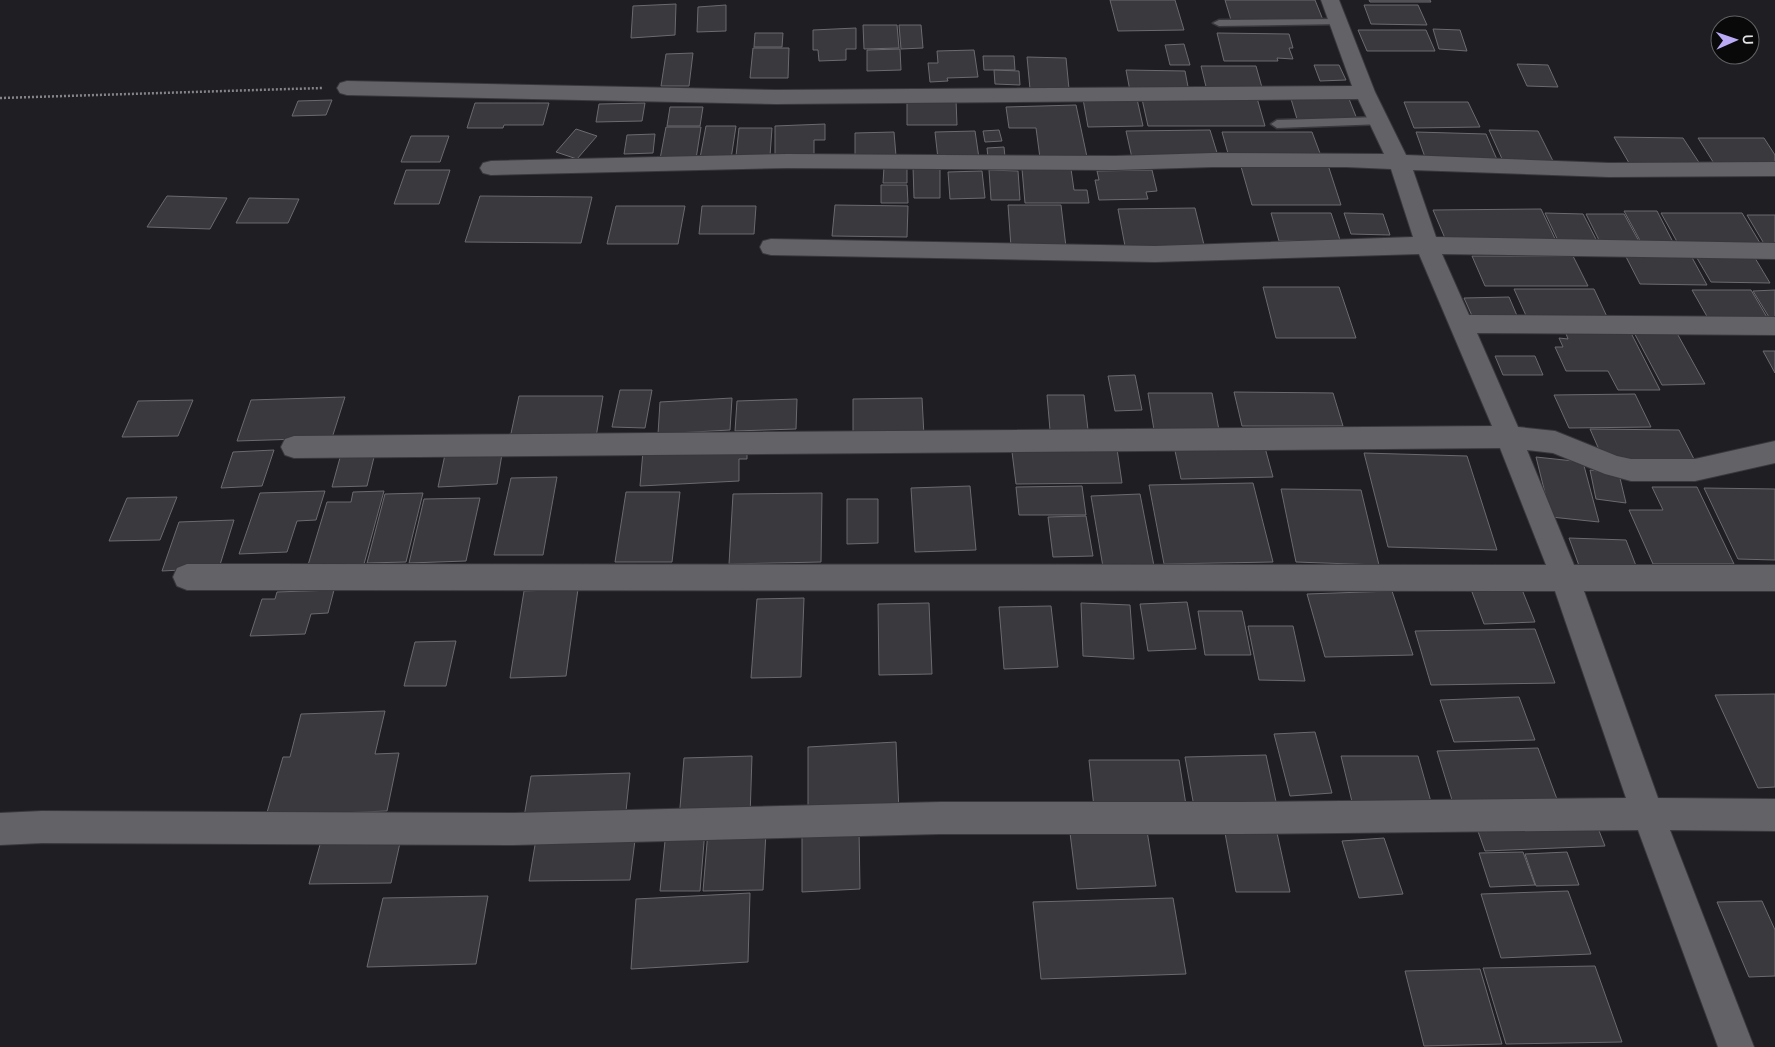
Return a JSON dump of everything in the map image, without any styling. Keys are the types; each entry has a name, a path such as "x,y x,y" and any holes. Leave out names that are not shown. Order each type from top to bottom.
{"street":[{"path":"1334,11 1365,92 1399,162 1427,246 1509,437 1565,578 1648,814 1736,1047"},
{"path":"347,88 776,97 1365,92"},
{"path":"491,168 788,161 1115,163 1336,160 1608,170 1775,169"},
{"path":"771,247 1155,254 1427,246 1775,251"},
{"path":"1462,324 1775,326"},
{"path":"294,447 616,442 1509,437 1555,442 1614,466 1631,470 1695,470 1775,452"},
{"path":"187,578 1775,578"},
{"path":"0,829 62,827 514,829 940,818 1249,818 1648,814 1775,816"}],"lane":[{"path":"1219,23 1334,11"},
{"path":"1278,124 1379,120"}],"path":[{"path":"0,98 347,88"}],"building":[{"path":"1110,0 1175,0 1184,30 1118,31"},
{"path":"1225,0 1315,0 1323,20 1231,20"},
{"path":"1369,0 1430,0 1431,2 1370,2"},
{"path":"676,4 675,35 631,38 633,6"},
{"path":"726,5 726,31 697,32 698,7"},
{"path":"1364,5 1418,5 1427,25 1371,24"},
{"path":"863,25 897,25 899,48 864,49"},
{"path":"899,25 921,25 923,48 901,49"},
{"path":"856,28 856,49 846,49 846,60 819,61 818,50 813,50 813,30"},
{"path":"1433,29 1460,30 1467,51 1439,49"},
{"path":"1358,30 1426,30 1435,51 1367,51"},
{"path":"755,33 783,33 782,47 754,47"},
{"path":"1217,33 1289,34 1293,48 1289,48 1293,59 1277,58 1278,61 1224,61"},
{"path":"1184,44 1190,65 1170,65 1165,45"},
{"path":"753,48 789,48 788,78 750,78"},
{"path":"900,49 901,70 867,71 867,50"},
{"path":"974,50 978,77 947,78 948,81 930,82 928,63 938,63 937,51"},
{"path":"693,53 689,86 661,86 666,54"},
{"path":"983,56 1014,56 1015,70 984,70"},
{"path":"1027,57 1066,58 1069,89 1030,89"},
{"path":"1517,64 1548,65 1558,87 1527,86"},
{"path":"1314,65 1339,65 1346,80 1320,81"},
{"path":"1201,66 1256,66 1263,91 1207,91"},
{"path":"994,70 1019,71 1020,85 995,84"},
{"path":"1126,70 1185,71 1189,92 1130,91"},
{"path":"1257,98 1265,126 1148,126 1142,99"},
{"path":"1083,99 1137,99 1143,126 1088,127"},
{"path":"1291,99 1349,99 1357,119 1297,119"},
{"path":"332,100 326,115 292,116 298,101"},
{"path":"907,100 956,100 957,125 907,125"},
{"path":"1404,102 1468,102 1480,127 1414,128"},
{"path":"475,103 549,103 543,125 504,125 503,128 467,128"},
{"path":"645,103 642,121 596,122 599,104"},
{"path":"1076,105 1087,157 1040,158 1036,128 1009,128 1006,107"},
{"path":"670,107 703,107 700,126 667,126"},
{"path":"825,124 825,140 814,140 814,157 775,158 775,126"},
{"path":"706,126 736,126 731,159 700,158"},
{"path":"666,127 701,127 696,159 660,159"},
{"path":"739,128 772,128 770,156 736,156"},
{"path":"576,129 597,136 577,159 556,152"},
{"path":"999,130 1002,141 985,142 983,131"},
{"path":"1210,130 1218,156 1132,158 1126,131"},
{"path":"1489,130 1538,131 1553,161 1503,161"},
{"path":"975,131 979,158 938,159 935,132"},
{"path":"894,132 896,156 855,157 855,133"},
{"path":"1222,132 1312,132 1321,156 1229,157"},
{"path":"1416,132 1486,134 1498,162 1426,160"},
{"path":"655,134 653,153 624,154 627,135"},
{"path":"411,136 449,136 440,162 401,162"},
{"path":"1614,137 1683,138 1700,164 1629,163"},
{"path":"1698,138 1764,138 1775,155 1775,165 1715,165"},
{"path":"1004,147 1005,157 988,158 987,148"},
{"path":"1327,162 1341,205 1252,205 1240,163"},
{"path":"884,167 907,168 907,183 883,183"},
{"path":"913,167 940,167 940,198 914,198"},
{"path":"1022,169 1071,169 1074,190 1087,190 1089,203 1025,203"},
{"path":"406,170 450,170 439,204 394,204"},
{"path":"989,170 1018,171 1020,200 991,200"},
{"path":"1152,170 1157,191 1146,192 1148,199 1099,200 1095,180 1099,180 1097,171"},
{"path":"982,171 985,198 950,199 948,172"},
{"path":"881,185 907,185 908,203 881,203"},
{"path":"167,196 227,198 210,229 147,227"},
{"path":"480,196 592,197 581,243 465,242"},
{"path":"249,198 299,199 288,223 236,223"},
{"path":"835,205 908,206 907,237 832,236"},
{"path":"1008,205 1061,205 1066,247 1011,247"},
{"path":"616,206 685,206 678,244 607,244"},
{"path":"702,206 756,206 754,234 699,234"},
{"path":"1195,208 1204,245 1125,246 1118,209"},
{"path":"1541,209 1557,243 1447,243 1433,210"},
{"path":"1624,211 1657,211 1675,246 1643,246"},
{"path":"1271,213 1331,213 1340,240 1279,241"},
{"path":"1344,213 1383,214 1390,235 1351,234"},
{"path":"1545,213 1583,214 1600,247 1561,247"},
{"path":"1661,213 1742,213 1763,248 1680,247"},
{"path":"1586,214 1624,214 1641,245 1602,246"},
{"path":"1747,215 1775,215 1775,247 1766,247"},
{"path":"1623,251 1689,252 1707,285 1640,284"},
{"path":"1694,253 1752,253 1770,283 1711,282"},
{"path":"1472,256 1573,256 1588,286 1485,286"},
{"path":"1263,287 1339,287 1356,338 1276,338"},
{"path":"1514,289 1594,289 1609,321 1528,320"},
{"path":"1692,290 1751,290 1768,319 1709,320"},
{"path":"1775,290 1775,321 1772,322 1753,291"},
{"path":"1509,297 1518,318 1473,318 1464,298"},
{"path":"1673,326 1705,384 1662,385 1631,327"},
{"path":"1565,331 1630,331 1660,390 1618,390 1608,371 1566,371 1555,347 1563,347 1559,338 1568,339"},
{"path":"1763,351 1775,351 1775,373"},
{"path":"1495,356 1535,356 1543,375 1503,375"},
{"path":"1135,375 1142,410 1115,411 1108,376"},
{"path":"620,390 652,390 645,428 612,427"},
{"path":"1234,392 1333,393 1343,426 1242,426"},
{"path":"1148,393 1212,393 1219,430 1154,430"},
{"path":"1635,394 1651,427 1569,428 1554,395"},
{"path":"1047,395 1084,395 1088,430 1050,430"},
{"path":"519,396 603,396 596,437 510,438"},
{"path":"345,397 332,438 237,441 251,400"},
{"path":"732,398 730,430 658,434 660,402"},
{"path":"922,398 924,436 853,437 853,399"},
{"path":"797,399 796,429 735,431 737,401"},
{"path":"193,400 178,436 122,437 138,401"},
{"path":"1590,429 1679,430 1695,461 1604,461"},
{"path":"1116,442 1122,483 1016,484 1011,444"},
{"path":"1264,444 1273,477 1181,479 1174,446"},
{"path":"747,447 747,459 739,459 739,481 640,486 643,451"},
{"path":"503,448 497,484 438,487 446,450"},
{"path":"274,450 262,486 221,488 233,452"},
{"path":"375,453 367,486 332,487 341,454"},
{"path":"1364,453 1467,456 1497,550 1388,547"},
{"path":"1536,457 1583,462 1599,522 1551,517"},
{"path":"1590,470 1619,474 1626,503 1596,499"},
{"path":"557,477 543,555 494,555 511,478"},
{"path":"1253,483 1273,562 1164,564 1149,485"},
{"path":"970,486 976,550 915,552 911,488"},
{"path":"1082,486 1086,515 1019,515 1016,487"},
{"path":"1652,487 1697,487 1734,564 1653,564 1629,510 1663,510"},
{"path":"1704,488 1775,489 1775,560 1738,559"},
{"path":"1281,489 1361,490 1379,565 1296,562"},
{"path":"325,491 316,520 297,521 287,552 239,554 260,493"},
{"path":"384,491 364,564 308,565 327,502 351,502 353,492"},
{"path":"626,492 680,492 672,562 615,562"},
{"path":"423,493 406,562 367,563 385,494"},
{"path":"822,493 821,562 729,564 733,494"},
{"path":"1140,494 1154,566 1103,567 1091,496"},
{"path":"177,497 160,540 109,541 127,498"},
{"path":"480,498 466,561 409,563 424,499"},
{"path":"847,499 878,499 878,543 847,544"},
{"path":"1086,516 1093,556 1053,557 1048,517"},
{"path":"234,520 219,568 162,571 179,522"},
{"path":"1569,538 1626,540 1640,576 1582,574"},
{"path":"1519,582 1535,622 1484,624 1469,584"},
{"path":"578,589 566,676 510,678 524,591"},
{"path":"334,590 328,613 311,614 305,634 250,636 262,599 275,599 277,592"},
{"path":"1392,591 1413,655 1325,657 1307,594"},
{"path":"804,598 801,677 751,678 757,599"},
{"path":"1187,602 1196,649 1148,651 1140,604"},
{"path":"929,603 932,674 879,675 878,604"},
{"path":"1081,603 1130,605 1134,659 1083,656"},
{"path":"1051,606 1058,667 1004,669 999,607"},
{"path":"1198,611 1242,611 1251,655 1205,655"},
{"path":"1248,626 1293,626 1305,681 1259,680"},
{"path":"1535,629 1555,683 1431,685 1415,631"},
{"path":"456,641 446,686 404,686 415,642"},
{"path":"1775,694 1775,787 1758,788 1715,695"},
{"path":"1519,697 1535,740 1454,742 1440,700"},
{"path":"385,711 375,754 399,753 387,811 266,816 283,757 290,757 301,714"},
{"path":"1315,732 1332,793 1290,796 1274,734"},
{"path":"896,742 899,812 808,816 808,747"},
{"path":"1538,748 1561,810 1456,813 1437,751"},
{"path":"1266,755 1278,811 1195,812 1185,757"},
{"path":"752,756 750,818 679,820 684,758"},
{"path":"1341,756 1418,756 1433,809 1354,810"},
{"path":"1089,760 1179,760 1188,818 1095,817"},
{"path":"630,773 625,821 523,823 531,776"},
{"path":"1594,818 1605,846 1485,851 1475,823"},
{"path":"859,829 860,889 802,892 802,831"},
{"path":"705,830 700,891 660,891 666,831"},
{"path":"708,831 766,831 763,890 703,891"},
{"path":"1147,831 1156,886 1077,889 1070,833"},
{"path":"636,832 630,880 529,881 537,833"},
{"path":"1225,833 1277,833 1290,892 1236,892"},
{"path":"323,834 402,834 391,883 309,884"},
{"path":"1384,838 1403,894 1359,898 1342,841"},
{"path":"1523,852 1535,885 1490,887 1479,853"},
{"path":"1567,852 1579,885 1536,886 1525,854"},
{"path":"1568,891 1591,954 1501,958 1481,894"},
{"path":"750,893 748,962 631,969 636,899"},
{"path":"488,896 476,964 367,967 383,898"},
{"path":"1173,898 1186,974 1041,979 1033,902"},
{"path":"1762,901 1775,930 1775,976 1749,977 1717,902"},
{"path":"1595,966 1622,1042 1506,1044 1483,968"},
{"path":"1480,969 1502,1044 1424,1046 1405,971"}]}
